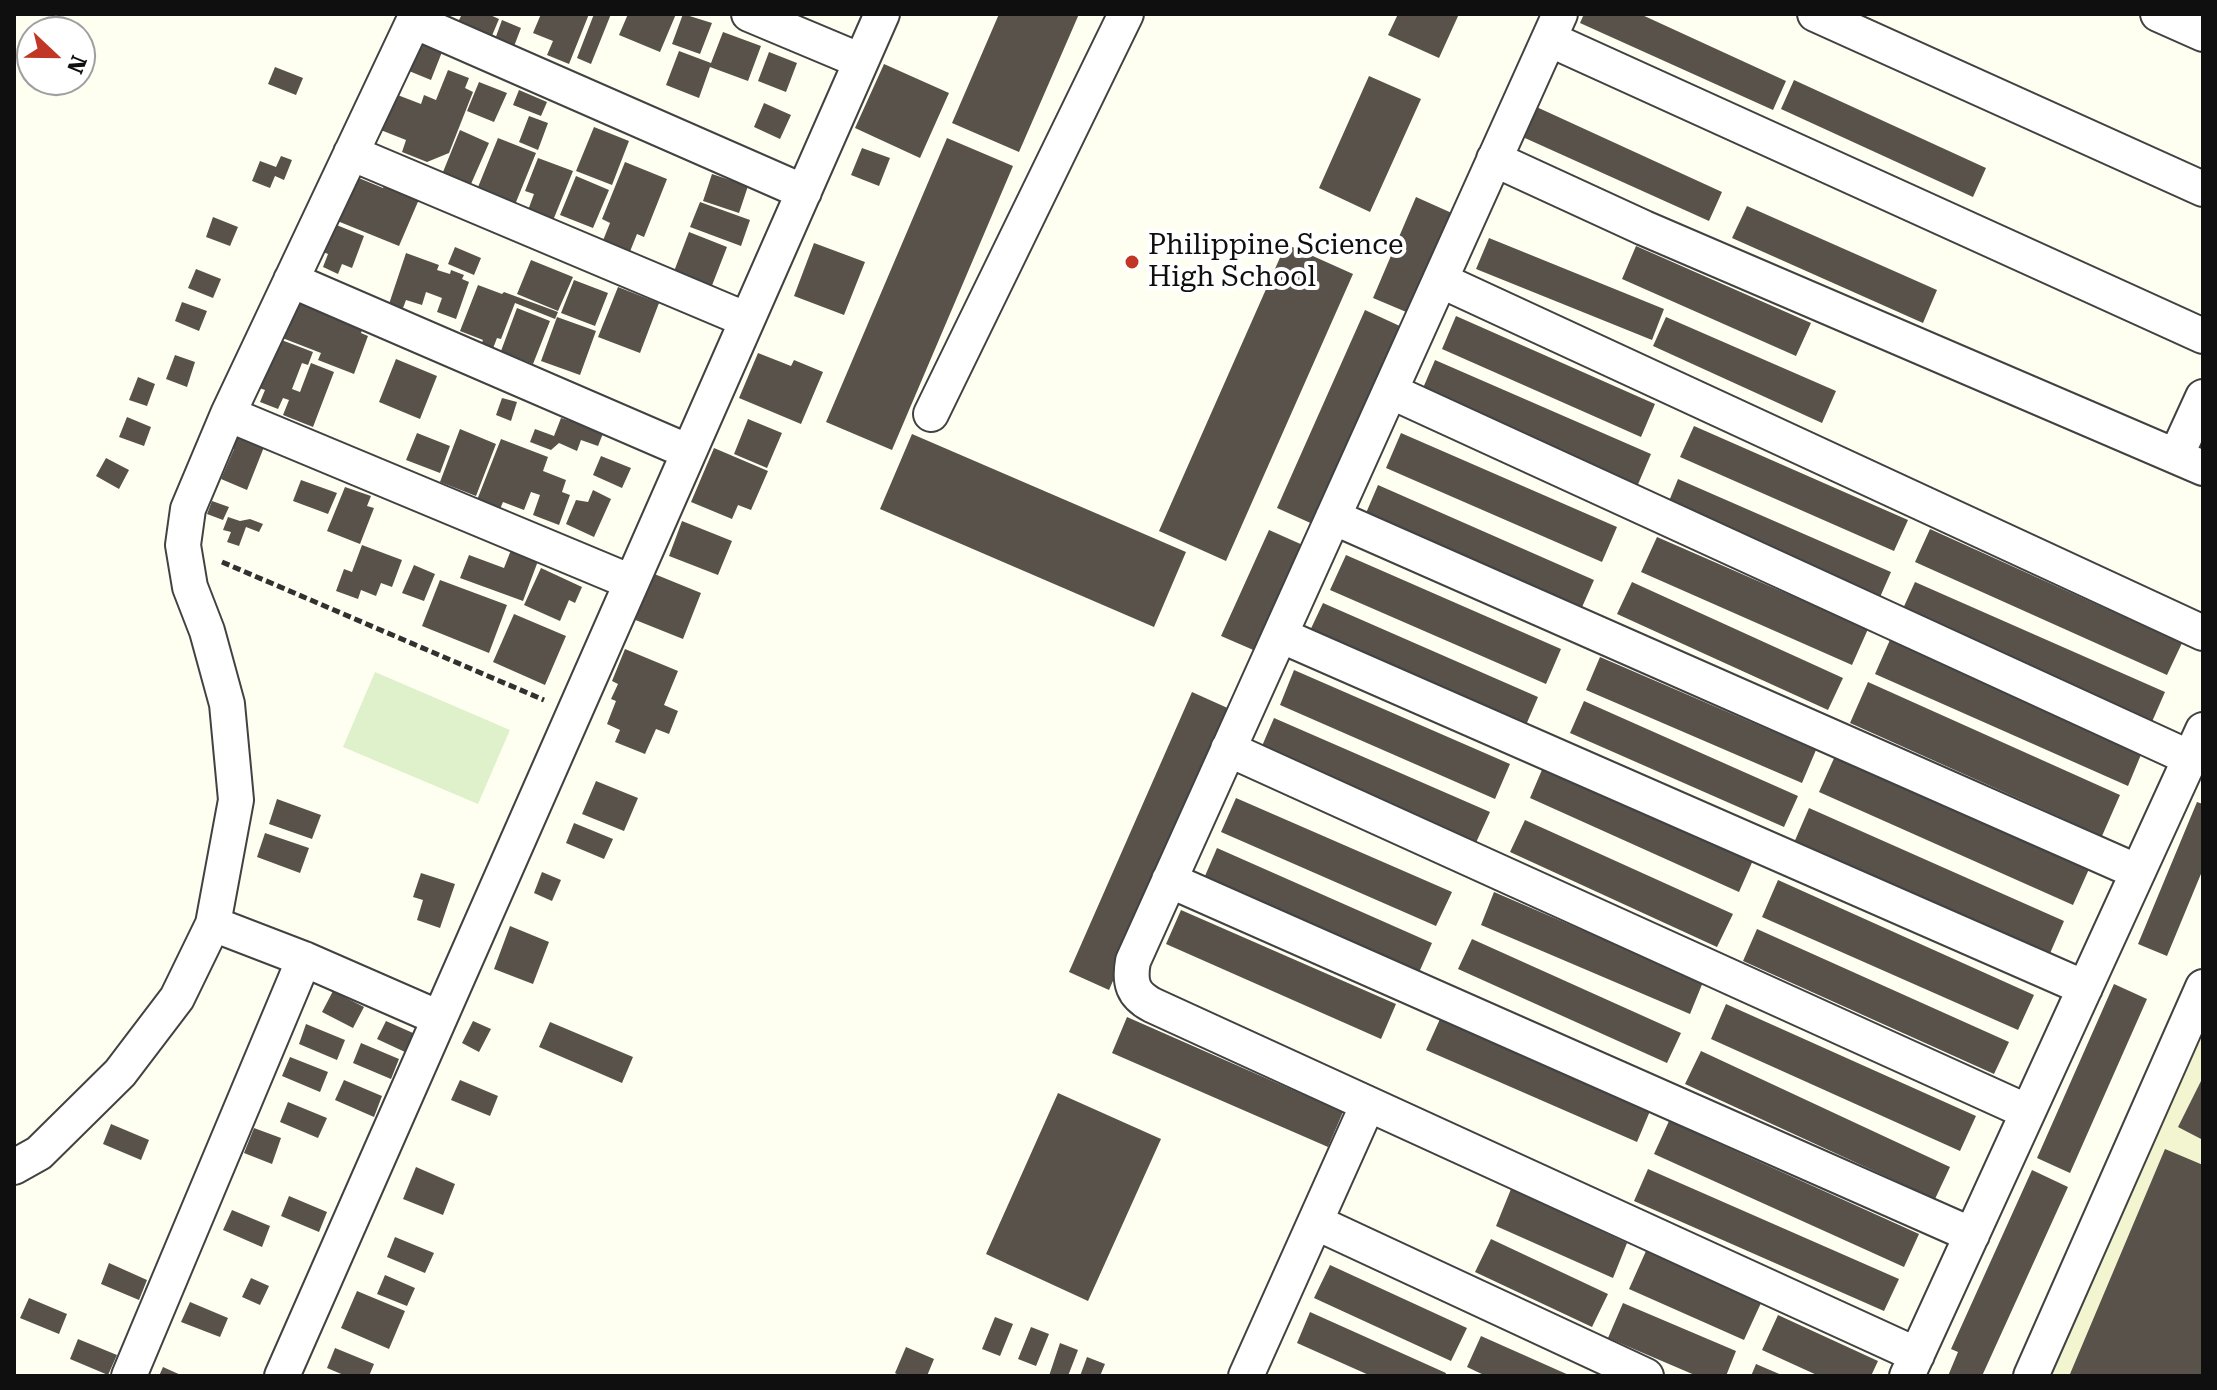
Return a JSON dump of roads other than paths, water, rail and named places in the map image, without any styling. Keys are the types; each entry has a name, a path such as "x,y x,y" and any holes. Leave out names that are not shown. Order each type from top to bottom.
{"street":[{"path":"749,14 861,61"},
{"path":"282,1376 882,14"},
{"path":"931,414 1126,14"},
{"path":"1815,14 2203,189"},
{"path":"2158,14 2203,34"},
{"path":"14,1167 39,1153 120,1073 177,998 213,924 236,800 227,704 207,631 190,587 183,545 188,509 228,414 415,18 804,192"},
{"path":"1390,391 2196,744 1912,1365 1368,1104 1139,998 1132,988 1130,975 1133,961 1554,26 2203,336"},
{"path":"351,153 747,320"},
{"path":"1494,159 1644,228 2190,462 2203,397"},
{"path":"291,280 689,452"},
{"path":"1440,280 2203,633"},
{"path":"228,414 631,582"},
{"path":"1333,517 2138,872"},
{"path":"1280,635 2085,988"},
{"path":"1228,749 2028,1112"},
{"path":"1169,880 1972,1235"},
{"path":"213,924 304,959 439,1018"},
{"path":"129,1376 304,959"},
{"path":"2031,1376 2201,999"},
{"path":"1246,1376 1368,1104"},
{"path":"1315,1222 1646,1376"}],"place":[{"name":"Philippine Science High School","path":"1132,262"}]}
